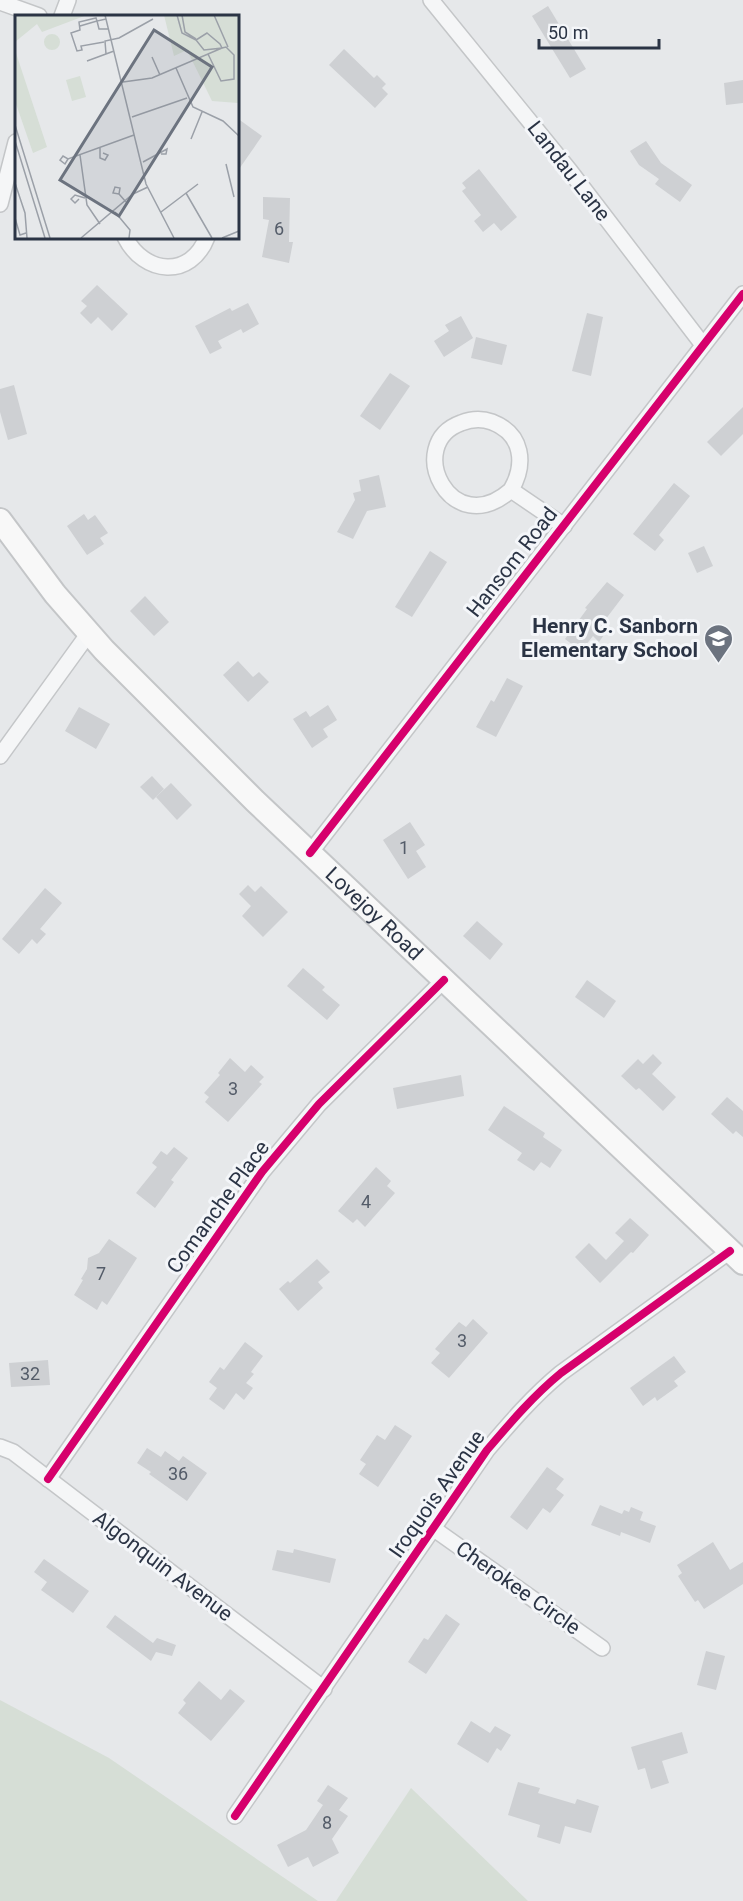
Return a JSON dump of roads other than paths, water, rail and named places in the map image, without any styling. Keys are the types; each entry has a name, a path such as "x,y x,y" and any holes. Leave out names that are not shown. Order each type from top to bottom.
{"main road":[{"name":"Lovejoy Road","path":"0,520 55,594 89,633 255,801 736,1257"}],"street":[{"path":"62,15 68,0"},
{"name":"Landau Lane","path":"431,0 570,171 703,345"},
{"path":"0,2 36,15"},
{"path":"0,204 12,172 15,150"},
{"path":"126,238 131,249 141,259 154,265 168,267 182,264 194,257 207,238"},
{"name":"Hansom Road","path":"310,853 743,294"},
{"path":"471,420 486,420 500,425 511,435 519,448 521,462 518,477 511,490 501,499 488,504 468,504 450,496 441,486 434,460 437,447 445,434 457,425 471,420"},
{"path":"511,490 564,526"},
{"path":"0,756 89,633"},
{"name":"Comanche Place","path":"48,1479 262,1172 319,1104 444,980"},
{"name":"Iroquois Avenue","path":"235,1816 487,1450 536,1394 561,1373 736,1257"},
{"name":"Algonquin Avenue","path":"0,1447 13,1452 324,1689"},
{"name":"Cherokee Circle","path":"434,1529 602,1648"}],"place":[{"name":"Henry C. Sanborn Elementary School","path":"719,664"}]}
